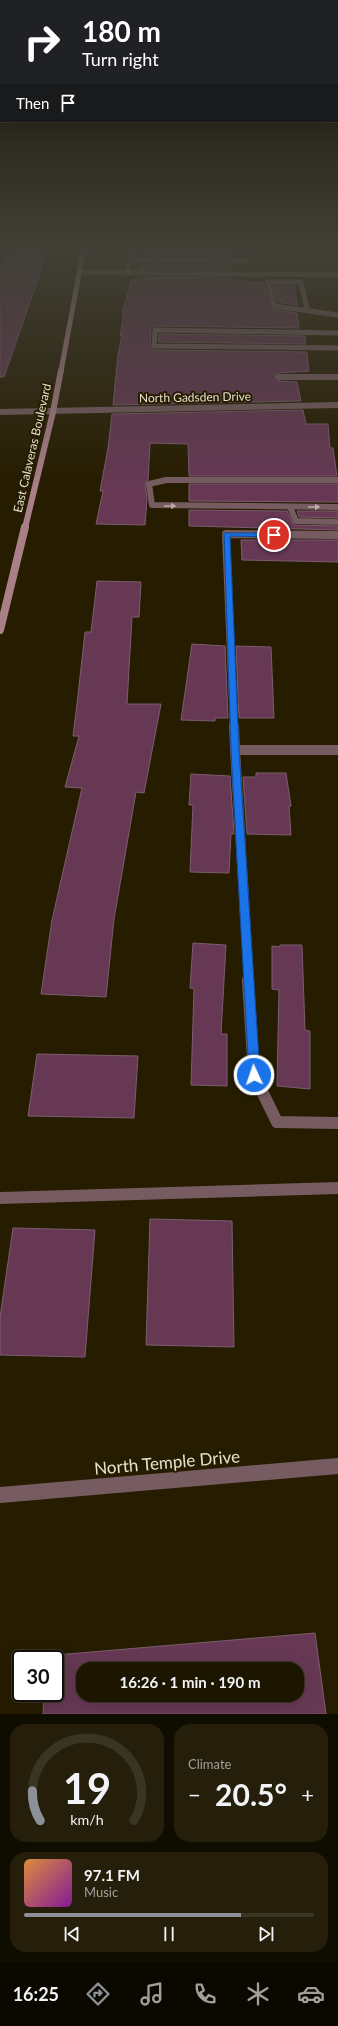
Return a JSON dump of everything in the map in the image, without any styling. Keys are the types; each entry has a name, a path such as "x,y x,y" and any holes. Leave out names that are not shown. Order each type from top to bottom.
{"main road":[{"name":"East Calaveras Boulevard","path":"0,630 53,412 69,327"}],"street":[{"path":"338,333 155,330 154,346 338,348"},
{"path":"279,377 338,376"},
{"name":"North Gadsden Drive","path":"0,412 338,405"},
{"path":"338,480 166,480 149,484 152,505 338,507"},
{"path":"290,507 296,521 338,522"},
{"path":"338,535 226,534 235,750 254,1075 277,1122 338,1123"},
{"path":"235,750 338,750"},
{"path":"0,1198 338,1188"},
{"name":"North Temple Drive","path":"0,1495 338,1466"}],"building":[{"path":"0,327 21,327 4,377 0,377"},
{"path":"122,327 154,327 151,329 150,347 154,350 307,352 309,371 279,373 275,377 279,381 297,382 301,401 113,405 118,355 122,336 120,336"},
{"path":"226,327 299,327 299,328"},
{"path":"159,334 305,336 306,344 158,342"},
{"path":"303,410 306,424 328,424 330,448 333,448 337,476 189,476 188,444 150,443 148,480 145,484 147,499 145,525 96,524 103,491 100,491 108,448 112,414"},
{"path":"189,484 338,484 338,502 189,501"},
{"path":"189,510 287,511 294,525 338,526 338,530 189,526"},
{"path":"297,511 338,511 338,518 299,517"},
{"path":"241,540 338,540 338,562 242,560"},
{"path":"97,581 141,582 139,617 132,617 127,704 161,704 144,793 136,792 114,919 106,997 41,994 52,920 82,788 65,787 79,736 73,736 85,632 91,632"},
{"path":"192,644 225,646 228,718 215,718 215,721 181,720"},
{"path":"236,646 271,647 274,718 239,718"},
{"path":"256,773 286,773 291,806 289,806 291,835 247,834 243,777 256,777"},
{"path":"191,774 230,776 234,834 231,834 229,873 190,872 193,805 189,805"},
{"path":"193,943 226,945 221,1034 227,1034 227,1086 191,1085 194,989 190,988"},
{"path":"280,945 302,945 305,1030 310,1031 310,1089 277,1086 279,990 272,989 272,946 280,947"},
{"path":"37,1054 138,1056 134,1118 28,1116"},
{"path":"150,1219 232,1221 234,1347 146,1345"},
{"path":"13,1228 95,1230 85,1357 0,1355 0,1317"},
{"path":"315,1633 326,1714 43,1714 44,1702 64,1702 64,1654"}],"route":[{"path":"254,1075 235,750 226,534 274,535"}]}
